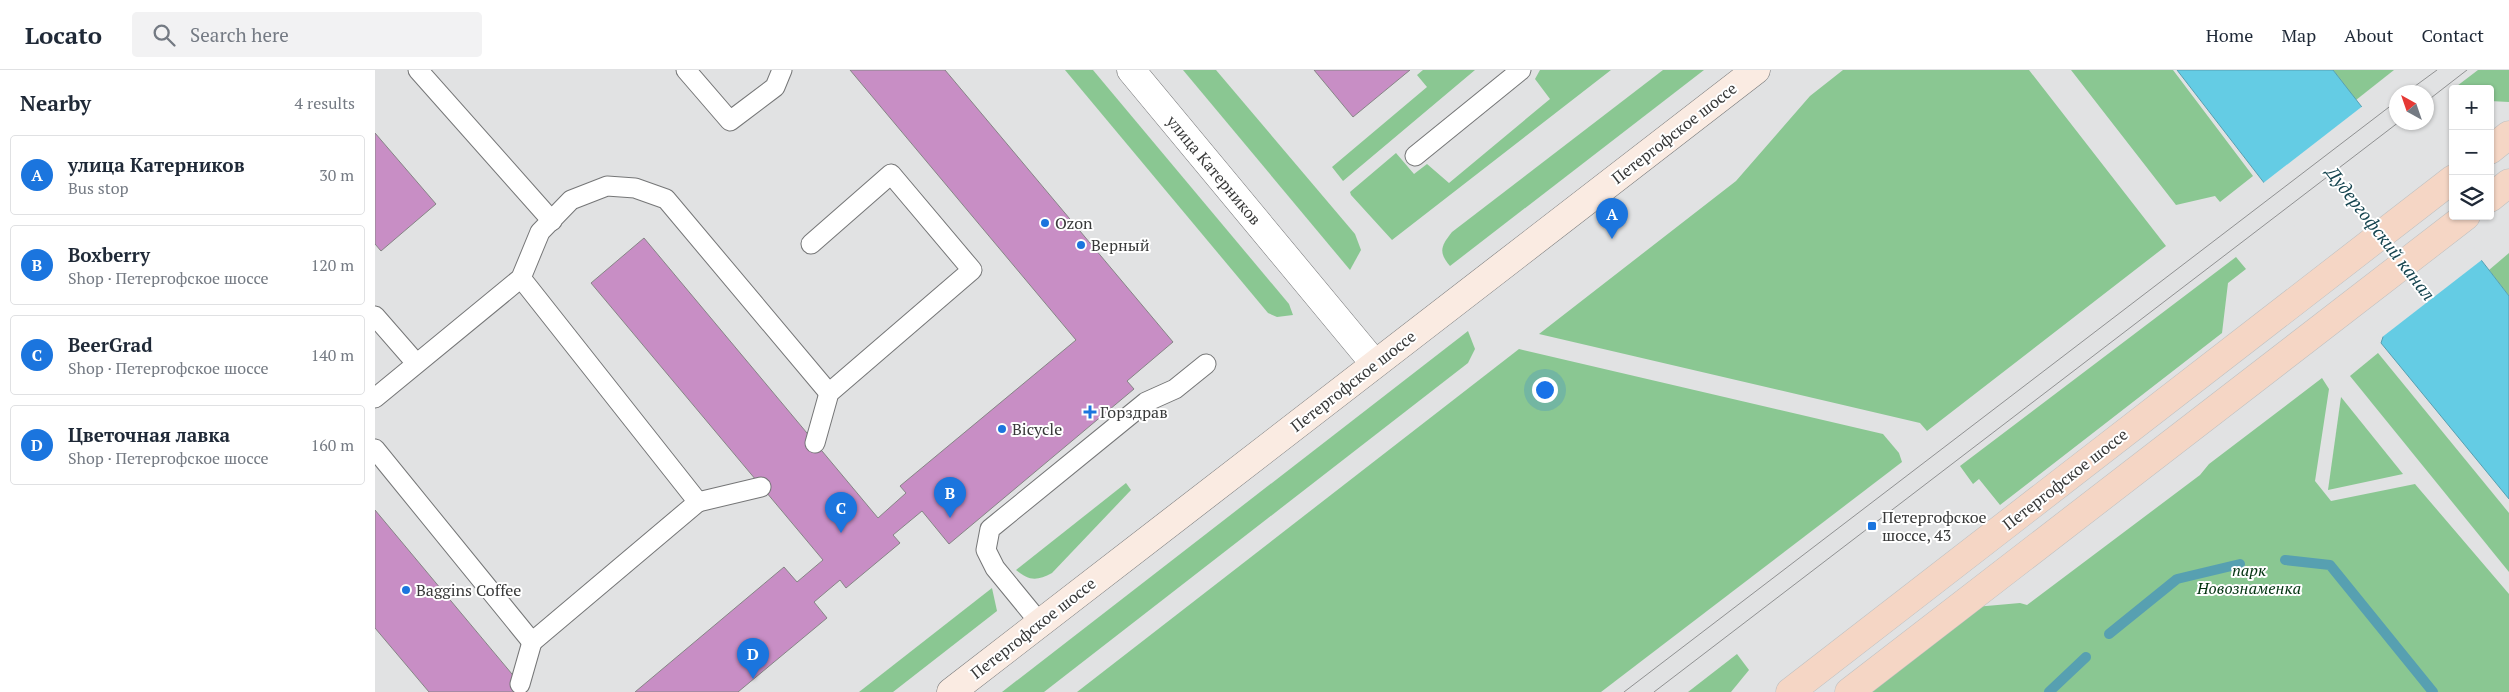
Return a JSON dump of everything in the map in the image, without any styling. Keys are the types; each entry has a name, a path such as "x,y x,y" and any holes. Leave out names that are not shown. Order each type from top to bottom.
{"main road":[{"path":"2494,147 2509,135"},
{"name":"Петергофское шоссе","path":"1790,692 2449,182"},
{"path":"2494,195 2509,183"},
{"path":"1849,692 2461,220"}],"street":[{"name":"улица Катерников","path":"1131,70 1374,363"},
{"name":"Петергофское шоссе","path":"951,692 1374,363 1756,70"}],"lane":[{"path":"418,70 552,221"},
{"path":"686,70 730,121 775,87 782,70"},
{"path":"1415,156 1521,70"},
{"path":"811,244 891,174 972,270 829,393 815,443"},
{"path":"375,398 521,278 540,232 571,200 607,186 635,188 665,199 829,393"},
{"path":"521,278 698,502"},
{"path":"375,316 416,363"},
{"path":"1040,623 995,568 986,550 990,529 1146,402 1175,389 1206,364"},
{"path":"375,449 532,642"},
{"path":"520,684 532,642 698,502 761,487"}],"green space":[{"path":"1065,70 1093,70 1289,304 1293,315 1277,317 1268,313"},
{"path":"1183,70 1216,70 1355,234 1361,250 1350,270"},
{"path":"1423,70 1475,70 1343,181 1332,167 1427,87 1417,75"},
{"path":"1540,70 1611,70 1392,240 1351,195 1350,192 1396,153 1414,174 1427,164 1449,183 1550,99 1535,79"},
{"path":"1663,70 1704,70 1450,266 1442,253 1442,249 1452,232"},
{"path":"1843,70 2029,70 2166,246 1927,431 1920,423 1539,334 1736,181 1810,96"},
{"path":"2071,70 2173,70 2253,176 2220,202 2215,196 2176,205"},
{"path":"2333,70 2394,70 2356,100"},
{"path":"2478,70 2509,70 2509,102 2494,101 2494,85 2458,85"},
{"path":"2509,253 2509,296 2489,270"},
{"path":"2236,257 2246,269 2228,283 2222,333 2000,505 1979,479 1973,484 1960,466"},
{"path":"1468,331 1475,349 1468,363 1044,692 1002,692"},
{"path":"1519,349 1883,434 1899,453 1902,462 1601,692 1077,692"},
{"path":"2378,353 2509,513 2509,572 2350,376"},
{"name":"парк Новознаменка","path":"2322,378 2329,389 2315,481 2331,501 2415,484 2509,594 2509,692 1868,692 1975,607 2020,603 2027,605 2200,475 2209,464"},
{"path":"2341,397 2403,474 2328,490"},
{"path":"1126,483 1131,490 1052,573 1033,579 1016,570"},
{"path":"992,588 997,611 893,692 859,692"},
{"path":"1737,654 1749,670 1731,692 1688,692"}],"water":[{"name":"Дудергофский канал","path":"2177,70 2333,70 2489,270 2509,296 2509,499 2381,343 2383,337"}],"pier":[{"path":"2364,105 2449,215 2449,220 2453,220 2483,259 2381,338 2262,184"}],"building":[{"path":"850,70 945,70 1173,342 1127,381 1134,389 949,544 922,511 893,535 900,543 846,588 840,580 814,602 827,618 738,692 635,692 784,567 797,582 823,560 591,283 644,238 878,518 906,493 900,486 1076,340"},
{"path":"1314,70 1410,70 1353,117"},
{"path":"375,133 436,204 381,251 375,244"},
{"path":"375,510 527,692 429,692 375,628"}],"waterway":[{"path":"2285,560 2330,565 2433,692"},
{"path":"2109,634 2177,579 2240,564"},
{"path":"2049,692 2086,657"}],"tram line":[{"path":"2417,85 2437,70"},
{"path":"2434,96 2467,70"},
{"path":"1624,692 2389,107"},
{"path":"1654,692 2389,130"}],"place":[{"name":"Ozon","path":"1045,223"},
{"name":"улица Катерников","path":"1612,239"},
{"name":"Верный","path":"1081,245"},
{"name":"Горздрав","path":"1090,412"},
{"name":"Bicycle","path":"1002,429"},
{"name":"Boxberry","path":"950,518"},
{"name":"Петергофское шоссе, 43","path":"1872,526"},
{"name":"BeerGrad","path":"841,533"},
{"name":"Baggins Coffee","path":"406,590"},
{"name":"Цветочная лавка","path":"753,679"}]}
